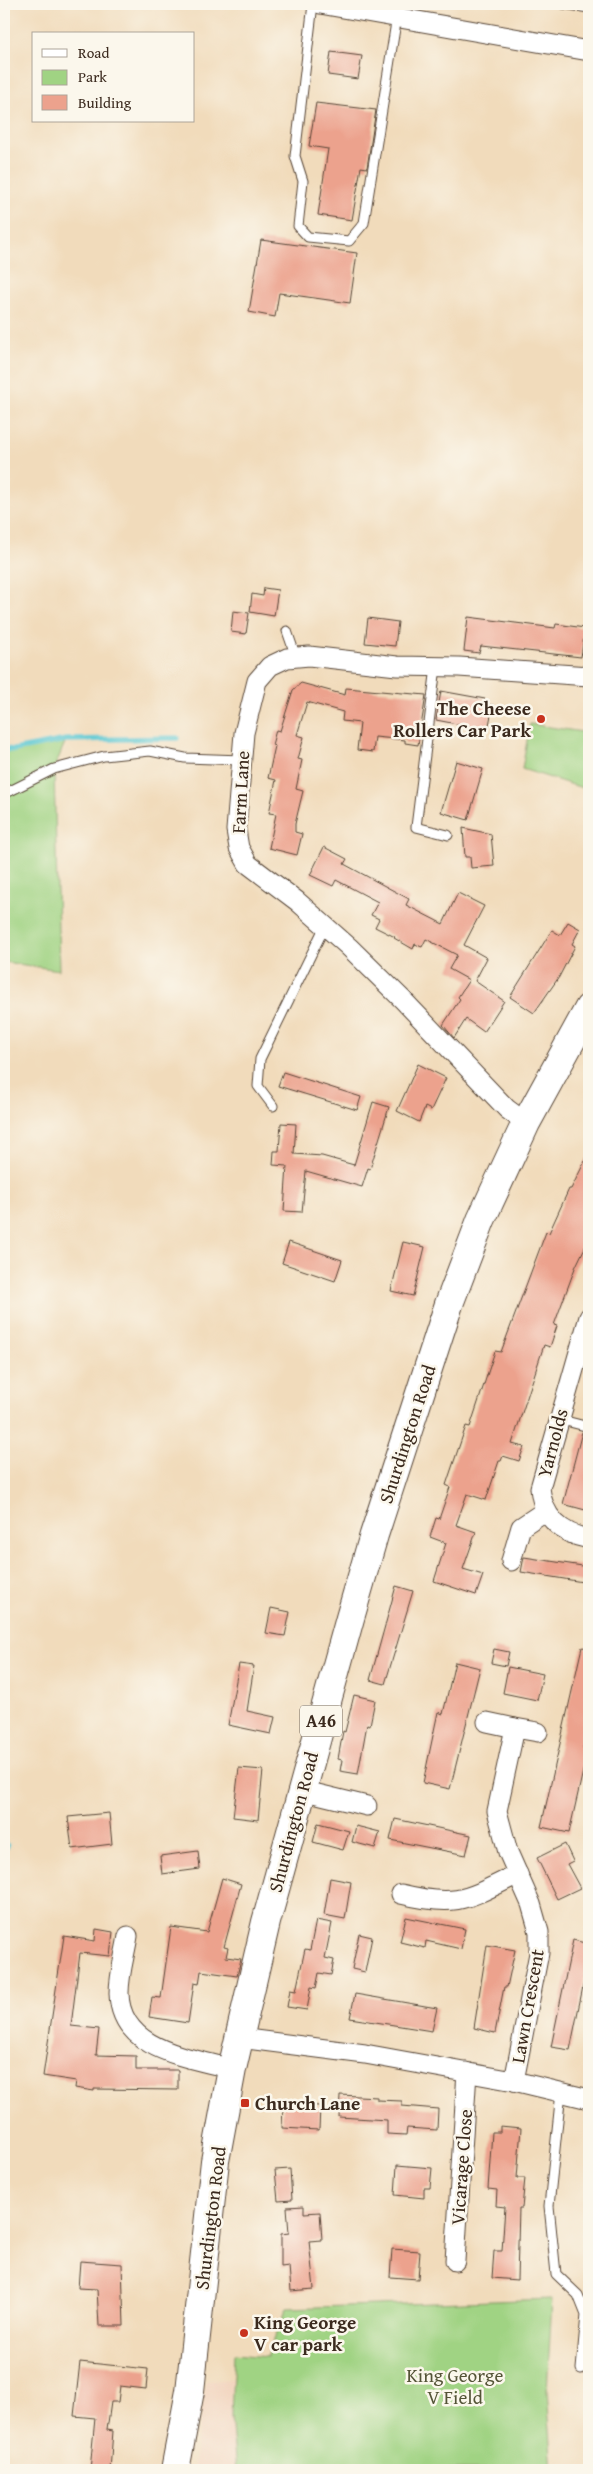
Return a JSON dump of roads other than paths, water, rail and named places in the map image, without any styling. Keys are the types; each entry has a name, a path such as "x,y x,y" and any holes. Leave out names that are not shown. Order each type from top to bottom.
{"main road":[{"name":"Shurdington Road","path":"175,2470 190,2391 215,2161 232,2069 266,1922 301,1790 374,1534 450,1304 480,1220 526,1122 589,1008"}],"street":[{"path":"320,4 589,51"},
{"name":"Farm Lane","path":"526,1122 507,1109 403,1000 326,926 248,864 243,856 236,830 244,733 257,681 270,666 296,657 589,676"},
{"name":"Yarnolds","path":"545,1511 540,1488 558,1419 589,1318"},
{"path":"511,1561 521,1526 545,1511 564,1531 589,1539"},
{"path":"487,1722 538,1732"},
{"name":"Lawn Crescent","path":"514,2081 539,1954 539,1932 531,1904 500,1829 497,1811 515,1728"},
{"path":"301,1790 367,1806"},
{"path":"401,1894 431,1901 456,1901 480,1893 518,1874"},
{"path":"128,1936 119,1995 123,2014 133,2031 141,2039 159,2049 232,2069"},
{"path":"239,2038 365,2054 514,2081 589,2099"},
{"name":"Vicarage Close","path":"455,2261 467,2072"}],"lane":[{"path":"313,4 295,156 303,181 298,226 308,236 349,241 364,223 397,16"},
{"path":"563,4 589,8"},
{"path":"286,631 296,657"},
{"path":"436,667 416,827 448,835"},
{"path":"4,794 54,769 104,756 150,751 185,758 242,760"},
{"path":"273,1106 258,1086 260,1059 326,926"},
{"path":"558,1419 589,1428"},
{"path":"560,2092 549,2206 556,2274 578,2295 586,2315 581,2369"}],"waterway":[{"path":"4,749 14,750 66,740 177,738"}],"place":[{"name":"The Cheese Rollers Car Park","path":"541,719"},
{"name":"Church Lane","path":"245,2103"},
{"name":"King George V car park","path":"244,2333"}],"park label":[{"name":"King George V Field","path":"455,2386"}]}
